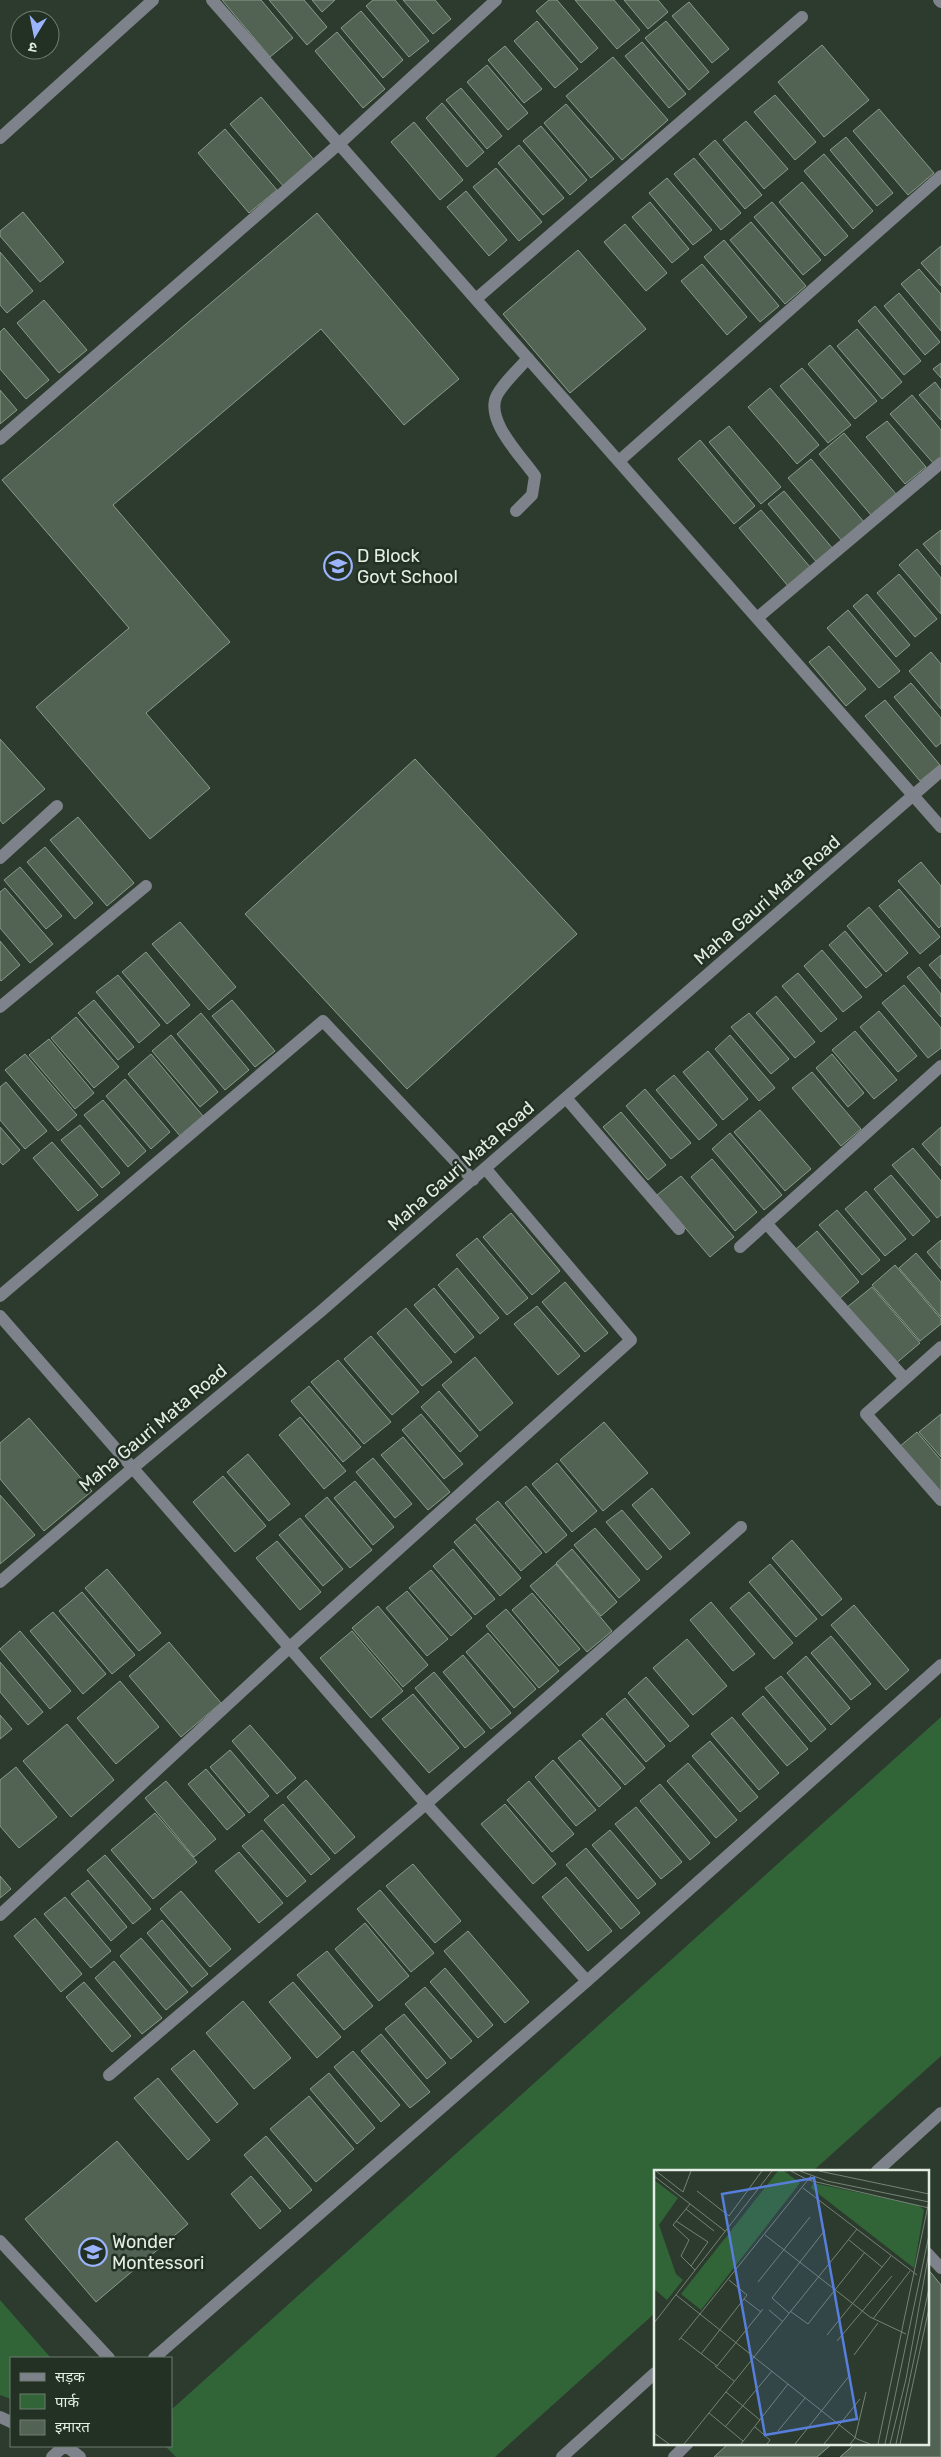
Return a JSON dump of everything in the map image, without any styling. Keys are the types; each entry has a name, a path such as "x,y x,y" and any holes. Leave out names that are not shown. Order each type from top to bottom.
{"street":[{"path":"0,138 153,0"},
{"path":"212,0 941,827"},
{"path":"0,440 340,144 496,0"},
{"path":"476,299 802,17"},
{"path":"619,462 941,176"},
{"path":"516,511 532,495 535,476 504,437 496,418 496,396 528,358"},
{"path":"756,618 941,463"},
{"name":"Maha Gauri Mata Road","path":"0,1582 320,1312 941,771"},
{"path":"0,858 58,806"},
{"path":"0,1007 146,886"},
{"path":"0,1296 323,1021 472,1180"},
{"path":"740,1247 941,1066"},
{"path":"566,1098 679,1229"},
{"path":"0,1915 290,1647 631,1340 486,1168"},
{"path":"766,1224 904,1380"},
{"path":"0,1316 134,1467 426,1804 587,1981"},
{"path":"941,1347 866,1414 941,1500"},
{"path":"109,2075 426,1804 741,1527"},
{"path":"155,2357 587,1981 941,1665"},
{"path":"878,2170 941,2113"},
{"path":"0,2241 108,2357"},
{"path":"928,2254 941,2268"},
{"path":"562,2457 654,2374"},
{"path":"674,2457 687,2444"},
{"path":"52,2457 64,2447"},
{"path":"66,2447 80,2457"}],"green space":[{"path":"941,1717 941,2056 814,2170 654,2170 654,2314 495,2457 176,2457 166,2447 172,2447 172,2409"},
{"path":"0,2300 50,2357 10,2357 10,2399 0,2395"}],"building":[{"path":"222,0 261,0 293,38 270,57"},
{"path":"269,0 304,0 327,27 307,45"},
{"path":"312,0 335,0 322,12"},
{"path":"373,0 395,0 429,41 409,57 366,6"},
{"path":"403,0 435,0 451,19 433,34"},
{"path":"549,0 557,0 598,48 581,63 536,11"},
{"path":"575,0 614,0 640,30 617,49"},
{"path":"624,0 658,0 668,12 648,29"},
{"path":"689,2 729,49 712,63 672,16"},
{"path":"361,11 403,60 383,78 341,28"},
{"path":"537,21 578,69 555,88 514,41"},
{"path":"666,21 709,72 689,90 645,38"},
{"path":"337,32 385,89 363,108 315,51"},
{"path":"642,42 686,94 669,108 625,56"},
{"path":"822,45 869,100 824,137 778,82"},
{"path":"505,46 542,89 524,103 488,60"},
{"path":"613,57 668,120 622,160 566,96"},
{"path":"487,65 528,113 508,130 467,82"},
{"path":"461,88 502,136 487,149 446,100"},
{"path":"775,95 816,142 795,160 754,112"},
{"path":"261,97 315,161 284,187 230,124"},
{"path":"442,103 484,152 467,167 426,118"},
{"path":"566,104 614,159 591,178 544,123"},
{"path":"879,109 934,173 908,195 853,131"},
{"path":"746,121 788,169 764,189 723,140"},
{"path":"414,122 463,180 440,200 391,142"},
{"path":"541,126 587,180 570,195 523,141"},
{"path":"225,129 277,190 249,213 198,153"},
{"path":"846,137 893,193 877,206 830,150"},
{"path":"715,140 762,195 745,209 699,154"},
{"path":"519,145 564,198 543,215 498,163"},
{"path":"824,154 873,211 853,229 804,171"},
{"path":"694,158 741,213 721,230 674,174"},
{"path":"496,168 542,222 519,241 473,187"},
{"path":"667,178 712,230 693,245 649,193"},
{"path":"802,182 848,236 825,256 779,202"},
{"path":"466,191 507,240 489,256 447,207"},
{"path":"650,202 689,249 672,263 632,217"},
{"path":"772,202 821,260 803,275 754,217"},
{"path":"23,212 64,262 40,282 0,236 0,231"},
{"path":"317,213 459,379 404,425 321,329 113,505 230,642 146,713 210,788 150,839 36,707 129,628 2,480"},
{"path":"751,222 806,286 785,304 730,240"},
{"path":"625,224 667,273 646,291 604,242"},
{"path":"724,240 779,306 760,322 704,257"},
{"path":"941,246 941,286 921,263"},
{"path":"578,250 646,329 570,393 503,314"},
{"path":"0,252 33,291 7,313 0,305"},
{"path":"702,264 747,317 727,335 681,281"},
{"path":"919,269 941,294 941,331 901,284"},
{"path":"899,293 940,342 925,355 884,306"},
{"path":"44,300 87,350 59,373 17,323"},
{"path":"875,306 921,361 904,375 858,321"},
{"path":"4,328 49,380 26,399 0,369 0,332"},
{"path":"857,329 902,382 882,399 837,346"},
{"path":"830,345 877,401 855,419 808,364"},
{"path":"941,363 941,378 933,369"},
{"path":"802,368 851,425 828,443 780,386"},
{"path":"935,382 941,390 941,420 919,395"},
{"path":"770,388 819,445 797,464 748,407"},
{"path":"0,390 17,410 0,424"},
{"path":"912,395 941,430 941,458 934,464 890,414"},
{"path":"887,421 926,467 905,484 866,437"},
{"path":"729,426 781,487 761,504 709,442"},
{"path":"844,433 896,494 871,515 819,454"},
{"path":"700,440 755,506 734,524 678,459"},
{"path":"811,459 864,522 842,541 788,478"},
{"path":"784,491 834,550 818,564 768,504"},
{"path":"761,510 811,568 788,586 739,528"},
{"path":"941,530 941,565 923,544"},
{"path":"917,549 941,578 941,614 899,565"},
{"path":"899,574 937,619 915,637 877,593"},
{"path":"867,594 910,645 896,657 853,606"},
{"path":"848,610 900,671 879,688 827,628"},
{"path":"829,646 866,689 846,706 809,662"},
{"path":"931,652 941,664 941,709 909,671"},
{"path":"911,683 941,718 941,743 936,747 894,697"},
{"path":"885,700 940,765 920,781 865,716"},
{"path":"0,739 45,789 3,824 0,820"},
{"path":"415,759 577,934 407,1089 245,914"},
{"path":"78,817 134,883 107,906 50,840"},
{"path":"45,847 93,903 75,919 27,862"},
{"path":"921,862 941,886 941,926 939,928 898,881"},
{"path":"20,867 62,916 46,929 4,880"},
{"path":"5,888 53,944 30,963 0,928 0,892"},
{"path":"899,889 940,937 920,954 879,906"},
{"path":"869,907 908,953 886,972 847,926"},
{"path":"180,922 236,987 209,1010 152,944"},
{"path":"845,931 882,975 866,988 829,945"},
{"path":"0,941 20,965 1,981 0,980"},
{"path":"822,950 862,997 843,1012 804,966"},
{"path":"146,952 190,1005 167,1024 122,972"},
{"path":"941,955 941,979 929,965"},
{"path":"919,967 941,994 941,1017 907,977"},
{"path":"798,973 837,1019 821,1032 782,986"},
{"path":"118,975 160,1025 139,1043 96,992"},
{"path":"904,985 941,1028 941,1048 928,1058 882,1003"},
{"path":"776,996 815,1042 795,1058 756,1013"},
{"path":"94,1000 134,1047 118,1060 78,1013"},
{"path":"232,1000 275,1051 255,1067 212,1016"},
{"path":"879,1011 917,1056 898,1072 860,1027"},
{"path":"201,1013 249,1070 225,1090 177,1034"},
{"path":"749,1013 789,1059 771,1074 731,1027"},
{"path":"76,1017 119,1067 94,1088 51,1038"},
{"path":"855,1031 897,1080 874,1099 832,1050"},
{"path":"171,1035 218,1092 200,1107 152,1051"},
{"path":"730,1035 775,1088 759,1101 715,1049"},
{"path":"49,1039 94,1093 75,1109 29,1055"},
{"path":"708,1051 748,1099 723,1120 683,1072"},
{"path":"25,1054 77,1115 58,1131 5,1070"},
{"path":"151,1054 203,1116 180,1136 128,1074"},
{"path":"832,1054 864,1093 848,1107 816,1068"},
{"path":"812,1072 861,1129 841,1146 792,1088"},
{"path":"674,1075 717,1125 699,1140 656,1090"},
{"path":"125,1079 170,1132 151,1149 106,1096"},
{"path":"6,1082 47,1131 25,1149 0,1120 0,1087"},
{"path":"645,1089 691,1143 671,1159 626,1106"},
{"path":"103,1100 146,1151 128,1167 84,1115"},
{"path":"760,1110 811,1169 785,1191 734,1132"},
{"path":"621,1112 666,1165 648,1180 603,1127"},
{"path":"80,1125 120,1173 102,1188 61,1140"},
{"path":"0,1127 20,1150 3,1165 0,1162"},
{"path":"941,1127 941,1166 922,1144"},
{"path":"730,1133 782,1195 764,1210 712,1149"},
{"path":"52,1142 98,1195 78,1211 33,1158"},
{"path":"913,1148 941,1181 941,1215 937,1218 892,1165"},
{"path":"712,1159 757,1212 735,1231 691,1177"},
{"path":"891,1175 930,1221 913,1236 874,1189"},
{"path":"681,1176 734,1237 710,1257 657,1195"},
{"path":"866,1191 906,1239 885,1256 845,1209"},
{"path":"837,1210 880,1260 862,1275 819,1225"},
{"path":"511,1213 560,1271 532,1295 483,1237"},
{"path":"817,1231 859,1282 839,1299 796,1249"},
{"path":"477,1238 528,1298 507,1315 456,1255"},
{"path":"941,1240 941,1269 927,1252"},
{"path":"916,1253 941,1282 941,1317 899,1268"},
{"path":"895,1265 941,1319 941,1324 920,1341 872,1285"},
{"path":"457,1268 499,1318 480,1334 438,1285"},
{"path":"565,1282 608,1333 585,1352 542,1302"},
{"path":"872,1287 920,1343 894,1365 846,1308"},
{"path":"434,1288 474,1337 455,1353 414,1305"},
{"path":"537,1306 580,1356 558,1375 514,1324"},
{"path":"406,1308 452,1362 422,1386 377,1333"},
{"path":"371,1336 419,1392 392,1415 344,1359"},
{"path":"475,1357 513,1403 480,1431 442,1385"},
{"path":"338,1360 391,1422 364,1444 311,1382"},
{"path":"309,1386 361,1447 343,1462 291,1401"},
{"path":"439,1391 478,1436 460,1452 421,1407"},
{"path":"421,1414 463,1464 444,1479 402,1430"},
{"path":"941,1414 941,1457 919,1432"},
{"path":"300,1417 346,1471 324,1489 279,1435"},
{"path":"29,1418 92,1491 44,1531 0,1479 0,1443"},
{"path":"604,1422 648,1473 603,1511 560,1460"},
{"path":"917,1432 941,1460 941,1498 899,1447"},
{"path":"403,1437 450,1492 428,1510 381,1455"},
{"path":"248,1454 290,1504 269,1521 227,1472"},
{"path":"373,1458 412,1504 395,1518 356,1472"},
{"path":"557,1463 597,1511 572,1532 532,1484"},
{"path":"223,1476 266,1526 235,1552 193,1502"},
{"path":"355,1481 394,1527 373,1545 334,1498"},
{"path":"526,1486 567,1535 546,1553 505,1503"},
{"path":"652,1488 690,1533 670,1550 632,1505"},
{"path":"0,1495 35,1535 0,1564"},
{"path":"327,1497 372,1550 350,1568 305,1516"},
{"path":"498,1501 542,1553 521,1571 476,1519"},
{"path":"622,1510 662,1557 647,1570 606,1522"},
{"path":"300,1518 343,1569 323,1586 279,1535"},
{"path":"475,1524 521,1578 500,1596 454,1542"},
{"path":"595,1528 640,1580 619,1598 574,1545"},
{"path":"792,1540 842,1599 822,1616 772,1558"},
{"path":"277,1541 321,1592 300,1610 256,1558"},
{"path":"453,1549 495,1599 475,1615 433,1566"},
{"path":"572,1549 617,1602 601,1616 556,1563"},
{"path":"556,1564 612,1631 587,1652 530,1586"},
{"path":"770,1564 817,1619 796,1637 749,1582"},
{"path":"107,1569 161,1633 139,1651 85,1588"},
{"path":"431,1570 472,1618 451,1636 409,1588"},
{"path":"407,1591 448,1639 427,1656 386,1608"},
{"path":"82,1592 135,1655 112,1674 59,1611"},
{"path":"749,1592 793,1643 774,1659 730,1608"},
{"path":"532,1593 580,1649 559,1666 512,1610"},
{"path":"711,1602 755,1654 733,1671 690,1620"},
{"path":"854,1605 909,1670 886,1690 831,1625"},
{"path":"378,1606 428,1665 403,1687 352,1628"},
{"path":"506,1609 559,1671 539,1688 486,1626"},
{"path":"53,1612 106,1674 83,1694 30,1631"},
{"path":"20,1631 71,1691 50,1709 0,1649"},
{"path":"352,1631 403,1691 371,1718 320,1658"},
{"path":"488,1633 536,1689 514,1708 466,1652"},
{"path":"831,1636 871,1684 851,1700 811,1653"},
{"path":"687,1639 727,1686 693,1715 653,1668"},
{"path":"169,1642 221,1703 181,1737 129,1676"},
{"path":"463,1655 511,1713 491,1729 443,1672"},
{"path":"806,1656 850,1708 831,1725 787,1673"},
{"path":"0,1662 43,1712 28,1725 0,1692"},
{"path":"434,1672 485,1732 465,1748 415,1688"},
{"path":"781,1676 826,1729 811,1742 765,1688"},
{"path":"646,1677 689,1726 670,1742 628,1693"},
{"path":"120,1681 159,1727 116,1764 77,1718"},
{"path":"413,1694 459,1748 429,1773 382,1719"},
{"path":"763,1696 808,1749 787,1766 742,1714"},
{"path":"625,1698 665,1746 646,1762 606,1714"},
{"path":"0,1715 12,1729 0,1739"},
{"path":"732,1717 779,1773 759,1790 711,1734"},
{"path":"602,1718 645,1768 625,1785 582,1735"},
{"path":"67,1724 114,1780 71,1817 23,1761"},
{"path":"250,1725 296,1778 277,1794 232,1741"},
{"path":"580,1740 621,1788 599,1807 558,1758"},
{"path":"710,1741 758,1797 740,1812 692,1756"},
{"path":"230,1750 269,1796 249,1813 210,1767"},
{"path":"553,1760 596,1810 576,1826 535,1777"},
{"path":"688,1763 737,1820 716,1838 667,1781"},
{"path":"16,1767 57,1817 19,1848 0,1826 0,1780"},
{"path":"206,1769 245,1815 227,1830 188,1784"},
{"path":"306,1780 355,1837 335,1854 287,1797"},
{"path":"166,1781 216,1839 194,1857 145,1798"},
{"path":"529,1781 574,1834 552,1852 507,1800"},
{"path":"660,1784 710,1843 690,1860 640,1801"},
{"path":"283,1804 330,1859 311,1875 264,1820"},
{"path":"505,1804 556,1864 533,1884 481,1824"},
{"path":"636,1807 682,1862 661,1879 615,1824"},
{"path":"155,1813 197,1862 153,1899 111,1850"},
{"path":"262,1830 306,1881 287,1897 242,1846"},
{"path":"610,1830 656,1884 638,1899 592,1845"},
{"path":"586,1848 640,1913 621,1929 566,1865"},
{"path":"239,1852 283,1903 259,1923 215,1871"},
{"path":"105,1855 151,1909 133,1924 87,1870"},
{"path":"413,1864 461,1921 435,1943 386,1886"},
{"path":"0,1876 11,1889 0,1898"},
{"path":"566,1877 612,1931 588,1951 542,1897"},
{"path":"88,1880 127,1927 111,1941 71,1894"},
{"path":"380,1890 434,1953 411,1972 357,1909"},
{"path":"181,1891 231,1949 210,1967 160,1909"},
{"path":"65,1897 111,1951 91,1968 44,1914"},
{"path":"35,1918 82,1974 61,1992 14,1936"},
{"path":"162,1920 208,1974 192,1987 147,1933"},
{"path":"365,1923 409,1976 379,2001 335,1949"},
{"path":"468,1931 529,2002 505,2023 444,1951"},
{"path":"141,1938 188,1992 166,2010 120,1956"},
{"path":"327,1951 373,2006 344,2030 297,1975"},
{"path":"114,1961 162,2018 142,2034 95,1978"},
{"path":"445,1968 493,2025 478,2038 430,1982"},
{"path":"84,1982 131,2036 112,2052 66,1997"},
{"path":"293,1982 341,2037 317,2058 269,2002"},
{"path":"425,1987 472,2041 451,2059 405,2004"},
{"path":"243,2001 291,2058 254,2089 206,2033"},
{"path":"404,2014 446,2063 427,2079 385,2029"},
{"path":"381,2034 430,2092 410,2108 361,2051"},
{"path":"194,2050 238,2104 217,2123 171,2069"},
{"path":"353,2051 400,2105 381,2122 334,2067"},
{"path":"329,2073 375,2128 357,2144 310,2089"},
{"path":"158,2078 210,2140 188,2160 134,2098"},
{"path":"309,2096 354,2149 316,2182 270,2129"},
{"path":"266,2136 312,2190 290,2209 244,2155"},
{"path":"117,2141 188,2224 96,2302 25,2219"},
{"path":"251,2176 281,2211 260,2229 231,2194"},
{"path":"928,2269 941,2285 941,2457 840,2457 855,2444 928,2444"},
{"path":"728,2444 832,2444 817,2457 714,2457"}],"place":[{"name":"D Block Govt School","path":"338,566"},
{"name":"Wonder Montessori","path":"93,2252"}]}
